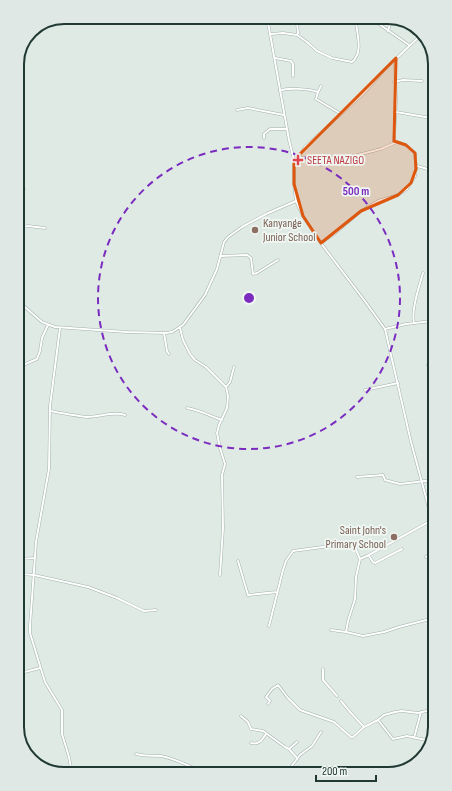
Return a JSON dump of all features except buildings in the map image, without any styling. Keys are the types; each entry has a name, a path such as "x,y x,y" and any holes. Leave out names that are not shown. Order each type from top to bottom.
{"street":[{"path":"269,24 286,129 294,160 296,201 307,224 385,329 411,442 428,506"},
{"path":"297,24 297,35"},
{"path":"271,34 283,33 297,35 317,51 332,58 352,62 358,54 359,40 356,24"},
{"path":"379,24 410,45"},
{"path":"388,31 390,24"},
{"path":"298,158 305,147 364,93 396,58 418,38"},
{"path":"275,58 291,61 293,64 293,76"},
{"path":"394,143 396,112 394,82 396,73 394,65 396,58"},
{"path":"394,82 403,80 422,81"},
{"path":"321,86 316,99 341,114"},
{"path":"280,91 288,89 312,90 318,92"},
{"path":"237,110 247,108 284,115"},
{"path":"396,112 428,117"},
{"path":"264,138 264,134 267,130 286,129"},
{"path":"294,160 298,158 346,158 381,149 394,143 403,143 410,147 415,153 417,166 415,176 407,189 398,195 378,202 361,211 335,234 321,243"},
{"path":"417,166 428,169"},
{"path":"24,306 48,325 60,328 164,333 172,332 180,328 205,295 221,256 225,240 231,234 266,214 296,201"},
{"path":"24,227 45,228"},
{"path":"221,256 247,255 251,258 253,274 278,260"},
{"path":"414,323 413,319 416,299 422,273"},
{"path":"385,329 428,321"},
{"path":"24,365 37,359 42,338 48,325"},
{"path":"60,328 50,411 49,469 36,542 30,633 48,689 62,710 62,734 71,767"},
{"path":"180,328 184,344 190,354 197,362 206,367 226,386 228,391 226,410 217,433 225,464 222,475 223,528 220,575"},
{"path":"164,333 167,351 169,354"},
{"path":"226,386 230,382 234,367"},
{"path":"365,390 398,383"},
{"path":"187,408 201,411 208,416 222,420"},
{"path":"50,411 88,417 107,416 117,413 125,415"},
{"path":"357,477 382,475 385,480 399,484 428,481"},
{"path":"360,559 369,556 428,522"},
{"path":"269,626 286,561 293,552 352,543 360,559 356,577 355,599 346,632"},
{"path":"369,556 375,563 402,549"},
{"path":"24,558 35,558"},
{"path":"238,561 248,595 277,592"},
{"path":"24,574 34,575 88,587 117,598 144,611 156,610"},
{"path":"331,630 365,636 428,620"},
{"path":"24,672 40,668"},
{"path":"323,669 323,680 337,696"},
{"path":"268,704 270,701 266,697 272,689 278,685 300,710 334,722 352,737 364,727 387,714 399,711 412,713 428,710"},
{"path":"341,701 364,727"},
{"path":"414,738 421,712"},
{"path":"241,716 248,722 251,729 263,731 289,749 297,758"},
{"path":"378,720 393,739 407,736 426,740"},
{"path":"291,767 302,752 312,746 321,732"},
{"path":"251,743 258,743 266,734"},
{"path":"289,749 297,742"},
{"path":"136,754 160,756 191,767"}],"highlighted area":[{"path":"396,58 394,141 406,145 415,153 416,169 411,183 398,195 361,211 321,243 303,216 294,184 294,160"}],"place":[{"name":"SEETA NAZIGO","path":"298,160"},
{"name":"Kanyange Junior School","path":"255,230"},
{"name":"Saint John's Primary School","path":"394,537"}]}
